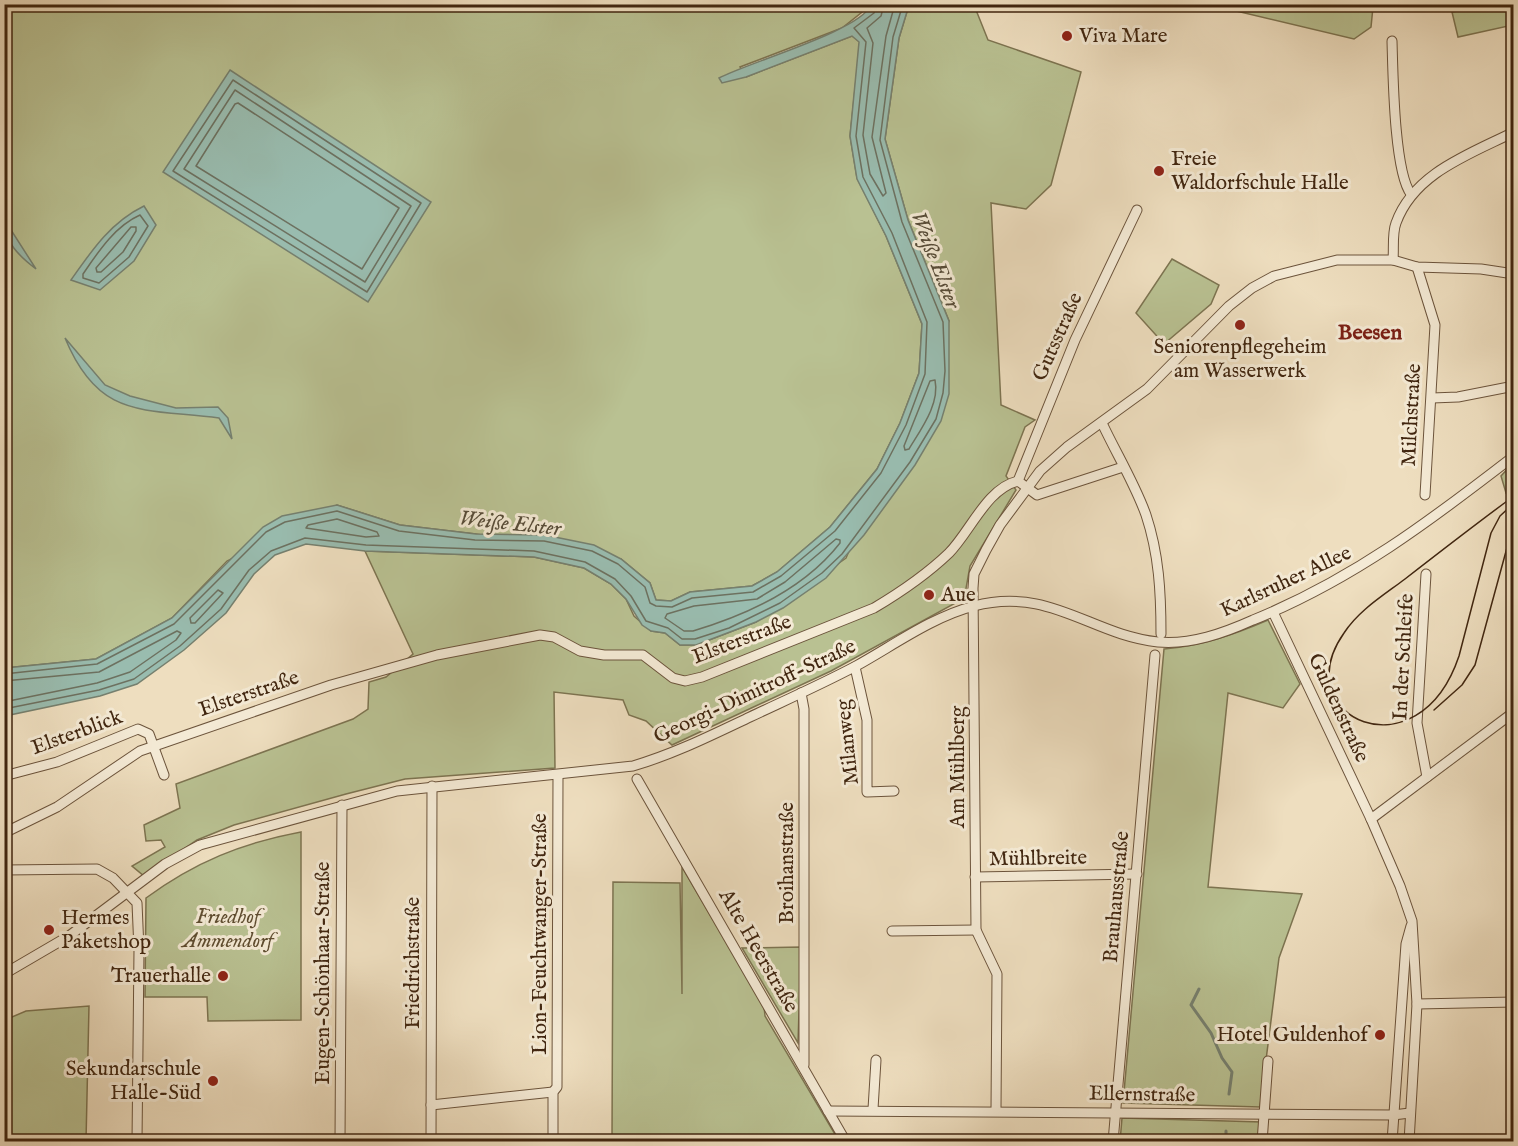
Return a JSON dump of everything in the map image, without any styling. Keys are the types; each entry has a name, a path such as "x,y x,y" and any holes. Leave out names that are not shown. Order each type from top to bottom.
{"street":[{"path":"1392,41 1397,125 1404,185 1411,194"},
{"path":"1394,260 1395,224 1411,194 1445,167 1514,132"},
{"name":"Gutsstraße","path":"1018,481 1075,340 1137,210"},
{"path":"975,606 974,574 1000,525 1026,488 1047,465 1147,389 1228,306 1252,288 1274,276 1337,260 1394,260 1417,267 1481,269 1514,274"},
{"name":"Milchstraße","path":"1417,267 1435,325 1425,495"},
{"path":"1432,398 1458,397 1514,386"},
{"path":"1102,423 1145,512 1152,535 1161,587 1161,634"},
{"name":"Karlsruher Allee","path":"975,606 997,601 1040,603 1128,634 1159,642 1204,638 1273,612 1351,573 1382,554 1514,456"},
{"path":"1018,481 1036,495 1123,467"},
{"name":"Elsterstraße","path":"4,833 57,807 131,756 153,746 331,685 437,655 526,635 554,637 580,651 644,655 673,678 686,681 702,677 864,612 898,594 950,552 1000,490 1018,481"},
{"name":"In der Schleife","path":"1426,574 1417,723 1427,777"},
{"name":"Georgi-Dimitroff-Straße","path":"4,974 69,936 173,859 200,844 342,805 432,786 617,770 659,758 801,693 855,667 930,625 975,606"},
{"name":"Am Mühlberg","path":"975,606 976,930 997,974 996,1110"},
{"name":"Guldenstraße","path":"1273,612 1371,819 1400,886 1412,921 1417,1004 1408,1142"},
{"name":"Brauhausstraße","path":"1113,1142 1155,655"},
{"name":"Milanweg","path":"855,667 867,720 867,792 894,791"},
{"name":"Broihanstraße","path":"801,693 804,709 804,1069"},
{"path":"1371,819 1514,712"},
{"name":"Elsterblick","path":"4,776 57,762 138,729 149,734 153,746"},
{"path":"153,746 164,775"},
{"name":"Lion-Feuchtwanger-Straße","path":"554,1142 554,1092 557,1087 558,775"},
{"name":"Alte Heerstraße","path":"637,779 846,1142"},
{"name":"Friedrichstraße","path":"431,1142 432,786"},
{"name":"Eugen-Schönhaar-Straße","path":"340,1142 342,805"},
{"path":"4,870 97,869 113,878 137,903 137,1142"},
{"name":"Mühlbreite","path":"975,878 1137,874"},
{"path":"1392,1142 1406,944 1412,921"},
{"path":"892,931 976,930"},
{"path":"1417,1004 1514,1002"},
{"path":"873,1109 876,1060"},
{"path":"1262,1142 1268,1061"},
{"path":"431,1105 554,1092"},
{"name":"Ellernstraße","path":"828,1111 873,1109 1393,1115 1410,1113"}],"green space":[{"path":"1294,4 1349,10 1373,7 1371,27 1354,39 1211,5"},
{"path":"4,5 871,5 842,28 740,67 746,77 852,36 860,42 850,136 857,178 886,236 922,324 919,373 900,423 877,469 830,527 777,572 752,586 690,592 671,601 656,600 650,583 621,559 476,534 400,525 337,505 227,561 172,618 96,659 5,668"},
{"path":"909,5 974,5 988,40 1081,72 1051,185 1026,209 991,203 1001,405 1035,420 1025,427 1006,476 1016,490 970,566 965,594 961,600 831,671 672,745 646,721 629,715 623,700 554,692 555,768 405,779 234,825 197,840 144,876 132,866 165,847 161,840 146,841 144,825 180,808 176,784 353,719 368,709 369,682 386,677 413,654 365,551 534,557 584,568 611,584 626,599 634,616 651,631 665,633 680,645 696,645 756,622 846,558 949,321 908,220 885,139 899,38"},
{"path":"1491,5 1513,5 1513,25 1458,37 1452,12"},
{"path":"1172,259 1219,285 1211,304 1164,344 1136,313"},
{"path":"1513,463 1513,487 1506,493 1501,476"},
{"path":"1268,620 1300,684 1283,708 1228,693 1208,887 1302,894 1279,958 1260,1107 1123,1103 1164,649 1217,639"},
{"name":"Friedhof Ammendorf","path":"301,832 301,1020 208,1021 207,997 145,997 146,898 201,864 239,848"},
{"path":"682,867 764,1006 765,1016 839,1141 612,1142 613,882 680,883 682,994"},
{"path":"801,947 798,1043 742,948"},
{"path":"89,1006 86,1141 5,1141 5,1020 26,1011"},
{"path":"1122,1118 1262,1122 1261,1141 1120,1142"}],"water":[{"path":"871,5 909,5 899,38 885,139 908,220 949,321 949,394 941,421 915,465 864,535 826,578 783,608 756,622 696,645 680,645 665,633 651,631 642,625 626,599 611,584 584,568 534,557 365,551 306,544 275,555 254,574 226,613 184,650 137,684 100,696 5,716 5,668 96,659 172,618 263,527 282,516 337,505 400,525 476,534 545,535 594,545 621,559 650,583 656,600 671,601 690,592 752,586 777,572 830,527 877,469 900,423 919,373 922,324 886,236 857,179 850,136 859,42 852,36 746,77 722,83 719,78 847,25 863,15"},
{"path":"1295,5 1401,5 1349,10"},
{"path":"230,70 431,202 368,302 163,172"},
{"path":"144,206 156,225 134,261 100,290 71,280 112,229"},
{"path":"4,219 36,269 10,242"},
{"path":"65,338 105,385 130,396 176,408 218,407 228,418 232,439 219,418 146,410 126,405 109,397 93,384 78,365"}],"waterway":[{"path":"1199,989 1191,1005 1211,1033 1222,1058 1232,1072 1229,1094"},
{"path":"1226,1131 1226,1142"}],"tram line":[{"path":"1514,496 1372,603 1350,625 1330,663 1331,689 1344,709 1364,722 1389,724 1415,716 1440,693 1459,656 1491,533 1500,516 1514,503"},
{"path":"1434,710 1462,685 1475,665 1514,522"}],"place":[{"name":"Viva Mare","path":"1067,36"},
{"name":"Freie Waldorfschule Halle","path":"1159,171"},
{"name":"Seniorenpflegeheim am Wasserwerk","path":"1240,325"},
{"name":"Aue","path":"929,595"},
{"name":"Hermes Paketshop","path":"49,930"},
{"name":"Trauerhalle","path":"223,976"},
{"name":"Hotel Guldenhof","path":"1380,1035"},
{"name":"Sekundarschule Halle-Süd","path":"213,1081"}],"district":[{"name":"Beesen","path":"1370,333"}],"water label":[{"name":"Weiße Elster","path":"935,260"},
{"name":"Weiße Elster","path":"510,524"}]}
